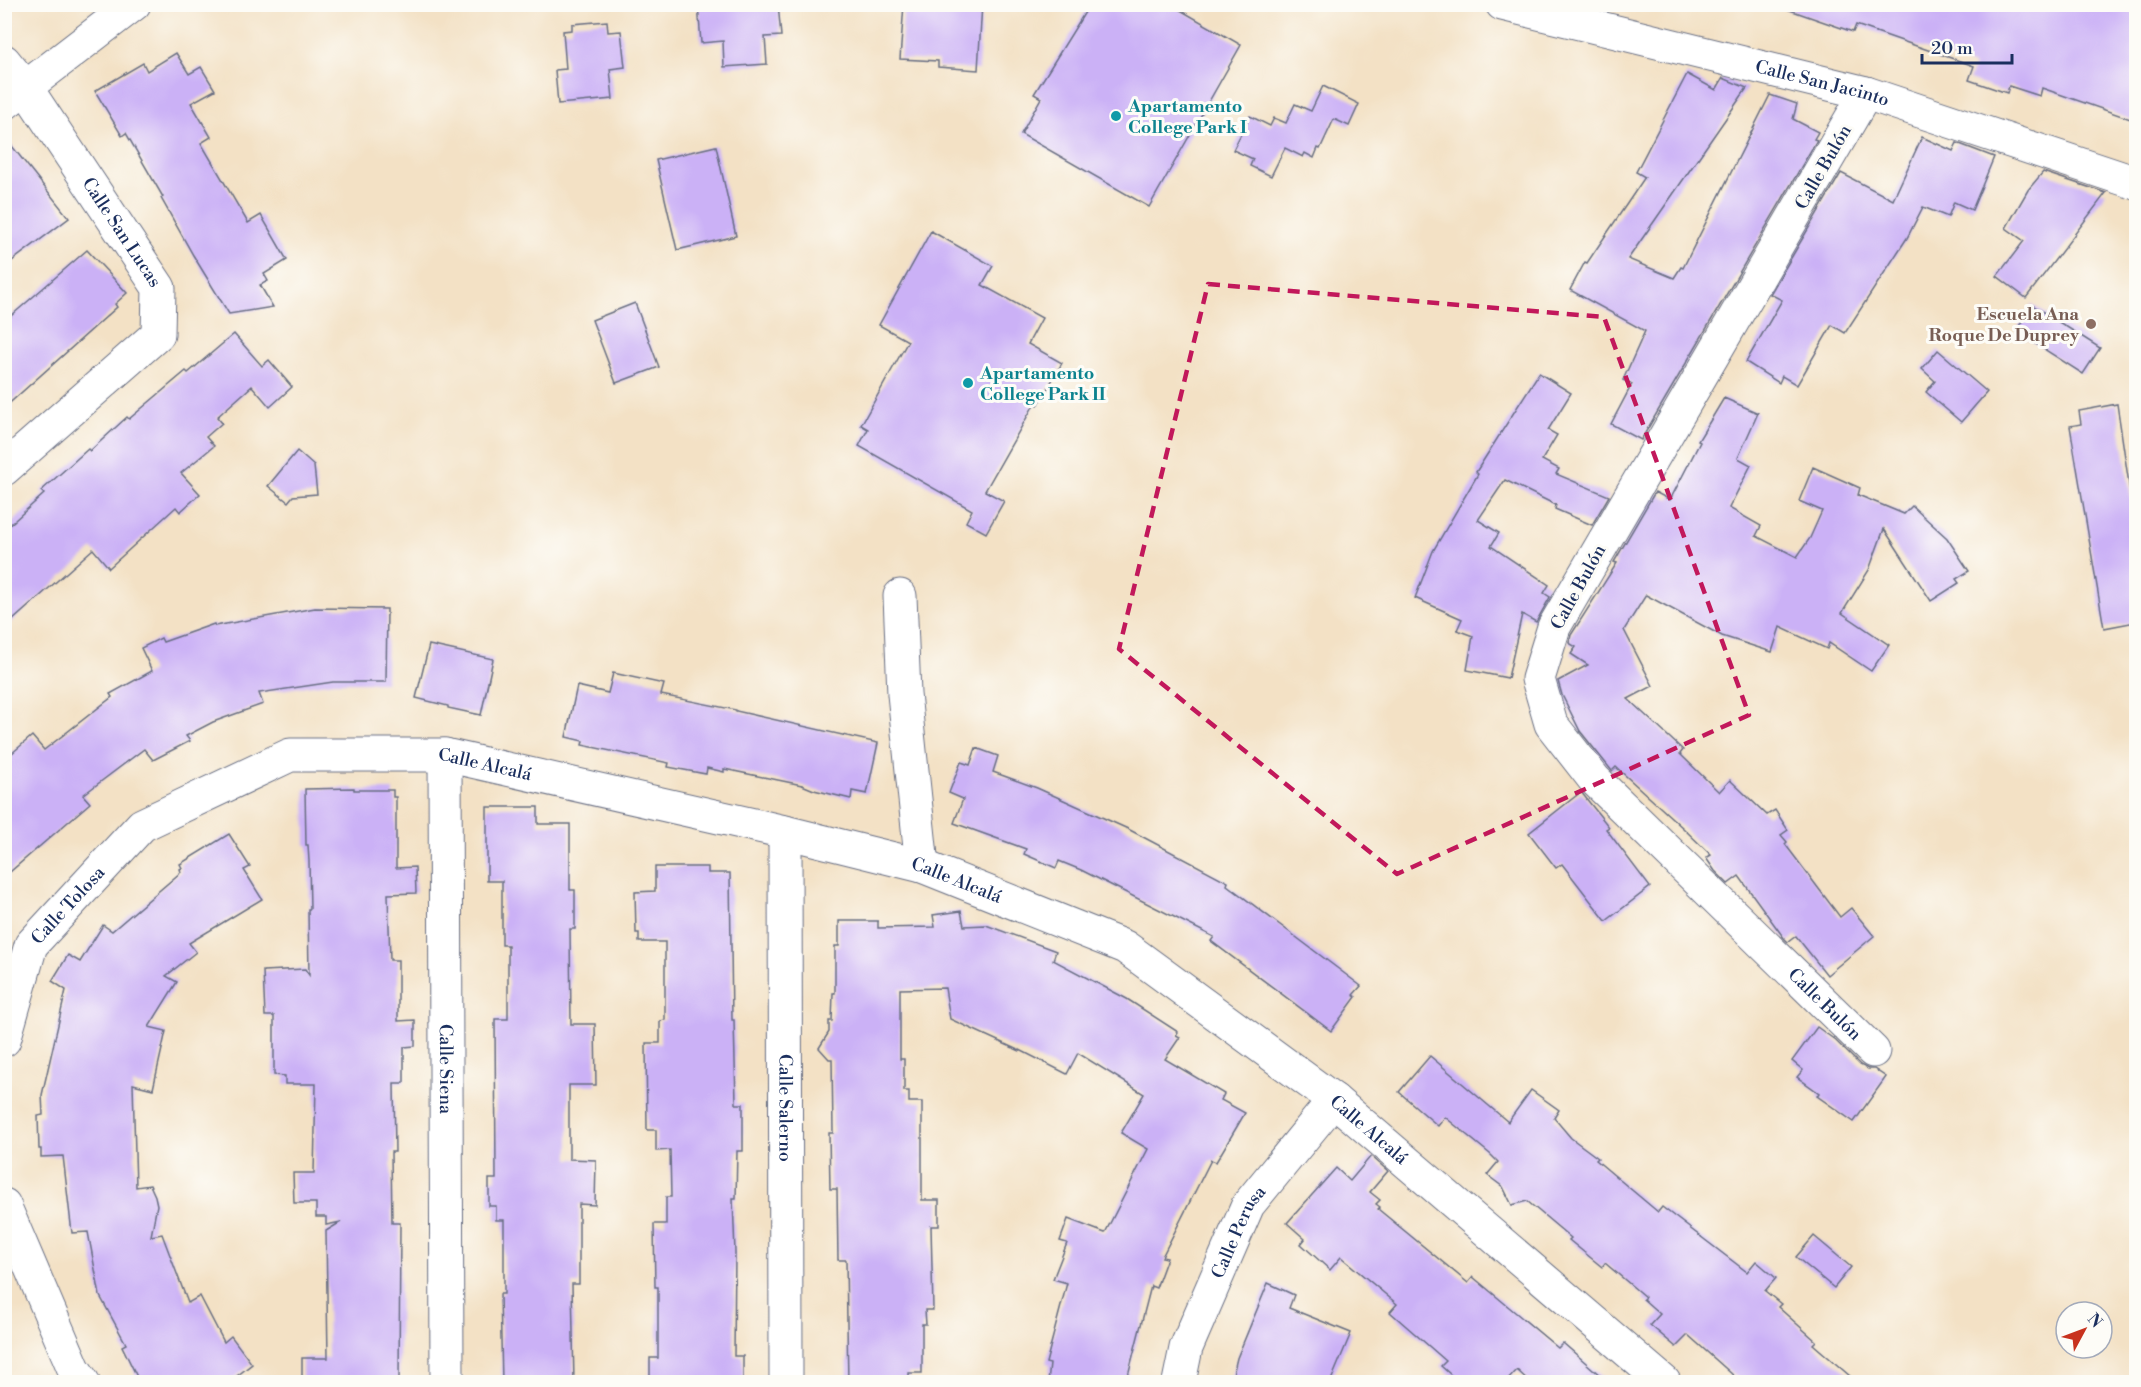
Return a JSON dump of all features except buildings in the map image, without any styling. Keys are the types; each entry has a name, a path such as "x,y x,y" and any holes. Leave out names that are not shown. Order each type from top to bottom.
{"street":[{"path":"15,96 134,4"},
{"name":"Calle San Jacinto","path":"1502,4 1866,93 2136,183"},
{"name":"Calle San Lucas","path":"4,61 15,96 159,288 158,334 4,469"},
{"name":"Calle Bulón","path":"1866,93 1554,627 1538,679 1551,724 1594,779 1873,1051"},
{"path":"900,596 904,694 922,866"},
{"name":"Calle Alcalá","path":"123,846 142,825 291,755 445,755 785,832 922,866 1125,947 1334,1100 1664,1383"},
{"name":"Calle Siena","path":"445,755 447,1383"},
{"name":"Calle Salerno","path":"785,832 786,1383"},
{"name":"Calle Tolosa","path":"4,1040 31,945 123,846"},
{"name":"Calle Perusa","path":"1179,1383 1186,1348 1248,1205 1334,1100"},
{"path":"4,1205 74,1369 83,1383"}],"highlighted area":[{"path":"1208,284 1604,317 1749,715 1397,874 1119,649"}],"place":[{"name":"Apartamento College Park I","path":"1116,116"},
{"name":"Escuela Ana Roque De Duprey","path":"2091,324"},
{"name":"Apartamento College Park II","path":"968,383"}]}
